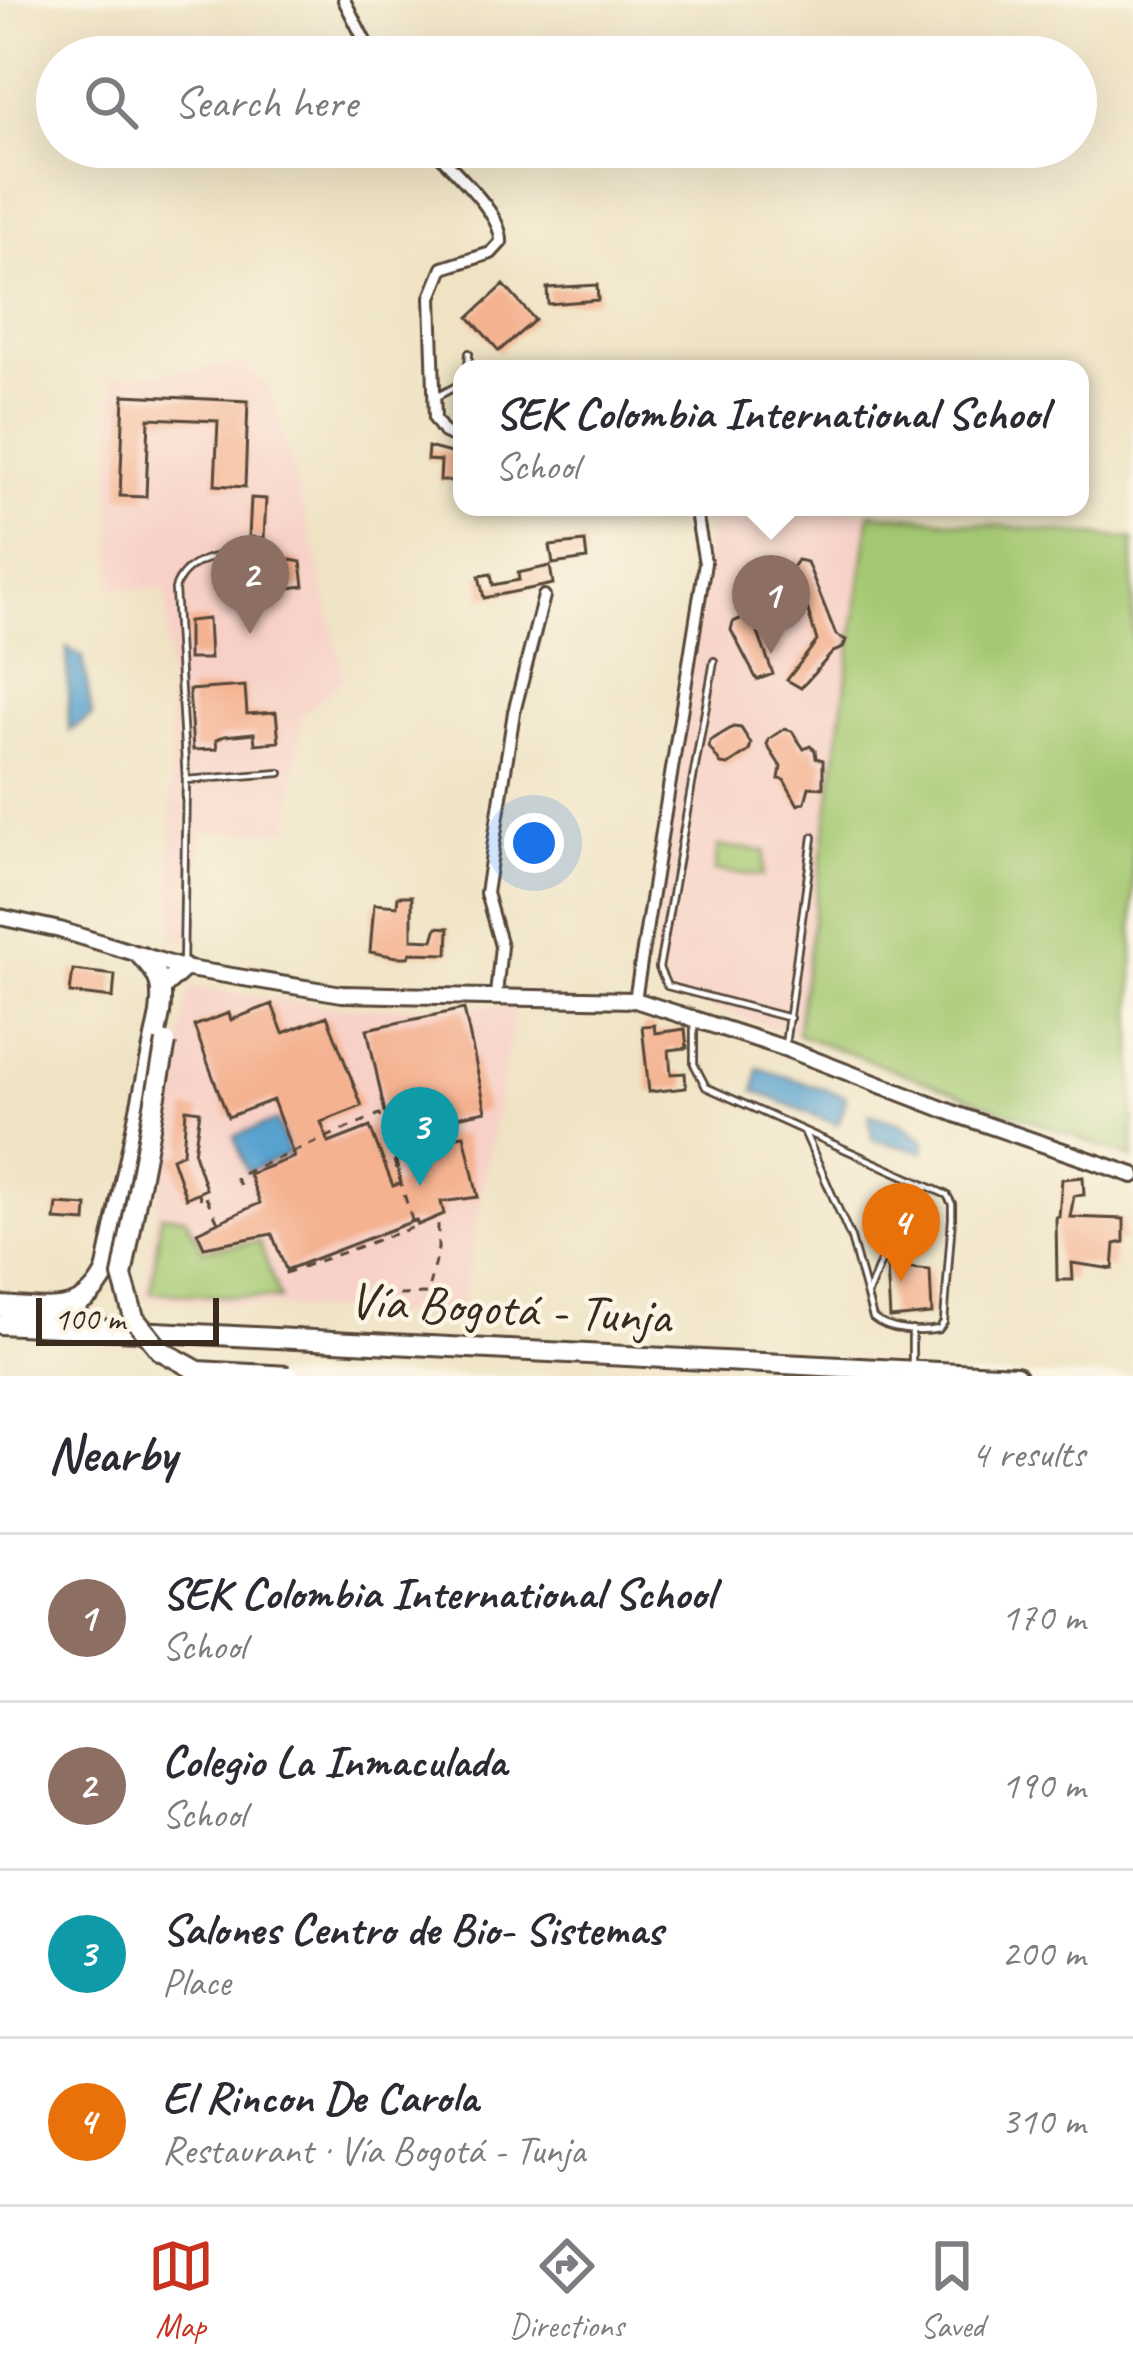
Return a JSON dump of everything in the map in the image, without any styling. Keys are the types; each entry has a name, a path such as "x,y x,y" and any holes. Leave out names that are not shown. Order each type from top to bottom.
{"highway":[{"path":"0,1306 63,1307 95,1294 106,1272 160,1014 163,986 156,970 142,957"},
{"path":"163,986 183,968"},
{"path":"160,1014 166,1042 122,1276 134,1318 160,1350 198,1371 289,1376"},
{"name":"Vía Bogotá - Tunja","path":"0,1324 1016,1376"}],"street":[{"path":"344,0 362,36"},
{"path":"452,168 502,233 497,249 453,262 437,277 431,297 435,419 453,436"},
{"path":"635,1000 706,563 697,516"},
{"path":"496,995 501,946 486,893 514,712 544,596"},
{"path":"0,917 183,968 342,994 635,1000 784,1048 1133,1175"}],"lane":[{"path":"469,353 469,360"},
{"path":"433,399 453,388"},
{"path":"183,968 186,780 176,589 178,579 205,560 252,550"},
{"path":"714,661 659,968 668,986 790,1018"},
{"path":"186,780 280,772"},
{"path":"784,1048 813,837"},
{"path":"694,1018 694,1064 706,1087 947,1195 952,1204 944,1322 939,1329 878,1324 851,1238 804,1131"},
{"path":"867,1296 889,1242 926,1188"},
{"path":"912,1330 912,1370"}],"path":[{"path":"240,1185 236,1177 380,1114 414,1227 277,1276"},
{"path":"385,1137 422,1133 420,1125"},
{"path":"202,1196 218,1222"},
{"path":"399,1294 427,1294 438,1250 438,1216"}],"shaded area":[{"path":"246,363 271,390 344,679 302,715 289,830 202,833 199,940 173,938 166,590 112,589 111,378"},
{"path":"711,516 870,516 797,1034 662,993 651,973"},
{"path":"189,987 347,1008 516,1005 460,1318 143,1299"}],"green space":[{"path":"870,516 1133,539 1133,1158 797,1034"},
{"path":"718,846 765,851 763,876 715,871"},
{"path":"161,1215 185,1217 203,1250 259,1242 280,1299 151,1292"}],"water":[{"path":"67,648 83,657 92,716 69,731"},
{"path":"758,1068 846,1096 838,1125 755,1091"},
{"path":"869,1114 903,1124 925,1141 924,1152 872,1140"},
{"path":"277,1121 289,1154 247,1172 234,1136"}],"building":[{"path":"504,285 535,320 499,351 469,317"},
{"path":"597,285 598,300 548,304 547,288"},
{"path":"124,395 248,401 245,487 215,485 218,421 149,418 146,497 120,496"},
{"path":"428,447 453,454 453,481 440,481 441,461 427,460"},
{"path":"251,498 266,499 264,538 249,537"},
{"path":"585,542 587,559 553,564 550,546"},
{"path":"281,558 301,562 304,586 275,590 272,568"},
{"path":"797,560 807,562 836,635 846,640 801,688 787,680 817,641 799,580 757,630 773,674 757,680 731,630 733,622 776,580 781,584"},
{"path":"550,566 553,584 484,598 479,576 491,574 493,585"},
{"path":"208,619 210,659 188,659 188,621"},
{"path":"245,686 247,714 276,712 279,742 255,744 254,733 225,736 216,740 217,749 193,750 189,690"},
{"path":"733,727 741,728 751,744 749,751 728,765 721,764 710,741"},
{"path":"784,729 823,760 823,788 809,787 805,802 798,805 779,779 781,767 767,745"},
{"path":"398,896 412,896 412,939 433,940 437,927 449,928 448,954 397,957 370,952 374,904 397,906"},
{"path":"73,970 115,975 113,998 70,993"},
{"path":"272,1004 283,1033 327,1016 362,1106 321,1122 329,1143 370,1127 393,1186 401,1183 395,1157 432,1149 430,1140 464,1135 478,1197 441,1202 444,1214 418,1225 416,1220 286,1270 272,1234 204,1247 197,1232 260,1203 249,1174 294,1157 273,1100 228,1117 194,1026 229,1013 231,1020"},
{"path":"464,1009 486,1111 389,1131 367,1029"},
{"path":"654,1025 655,1033 685,1029 687,1048 669,1050 671,1074 685,1073 686,1088 649,1092 642,1026"},
{"path":"186,1109 200,1111 194,1153 206,1189 186,1198 172,1158 183,1153"},
{"path":"1083,1177 1084,1195 1074,1196 1070,1217 1124,1219 1124,1242 1115,1244 1113,1269 1072,1263 1073,1280 1057,1280 1056,1217 1062,1179"},
{"path":"57,1204 87,1206 86,1222 55,1220"},
{"path":"887,1266 930,1270 932,1314 890,1318"}],"place":[{"name":"Colegio La Inmaculada","path":"250,634"},
{"name":"SEK Colombia International School","path":"771,654"},
{"name":"Salones Centro de Bio- Sistemas","path":"420,1186"},
{"name":"El Rincon De Carola","path":"901,1282"}]}
